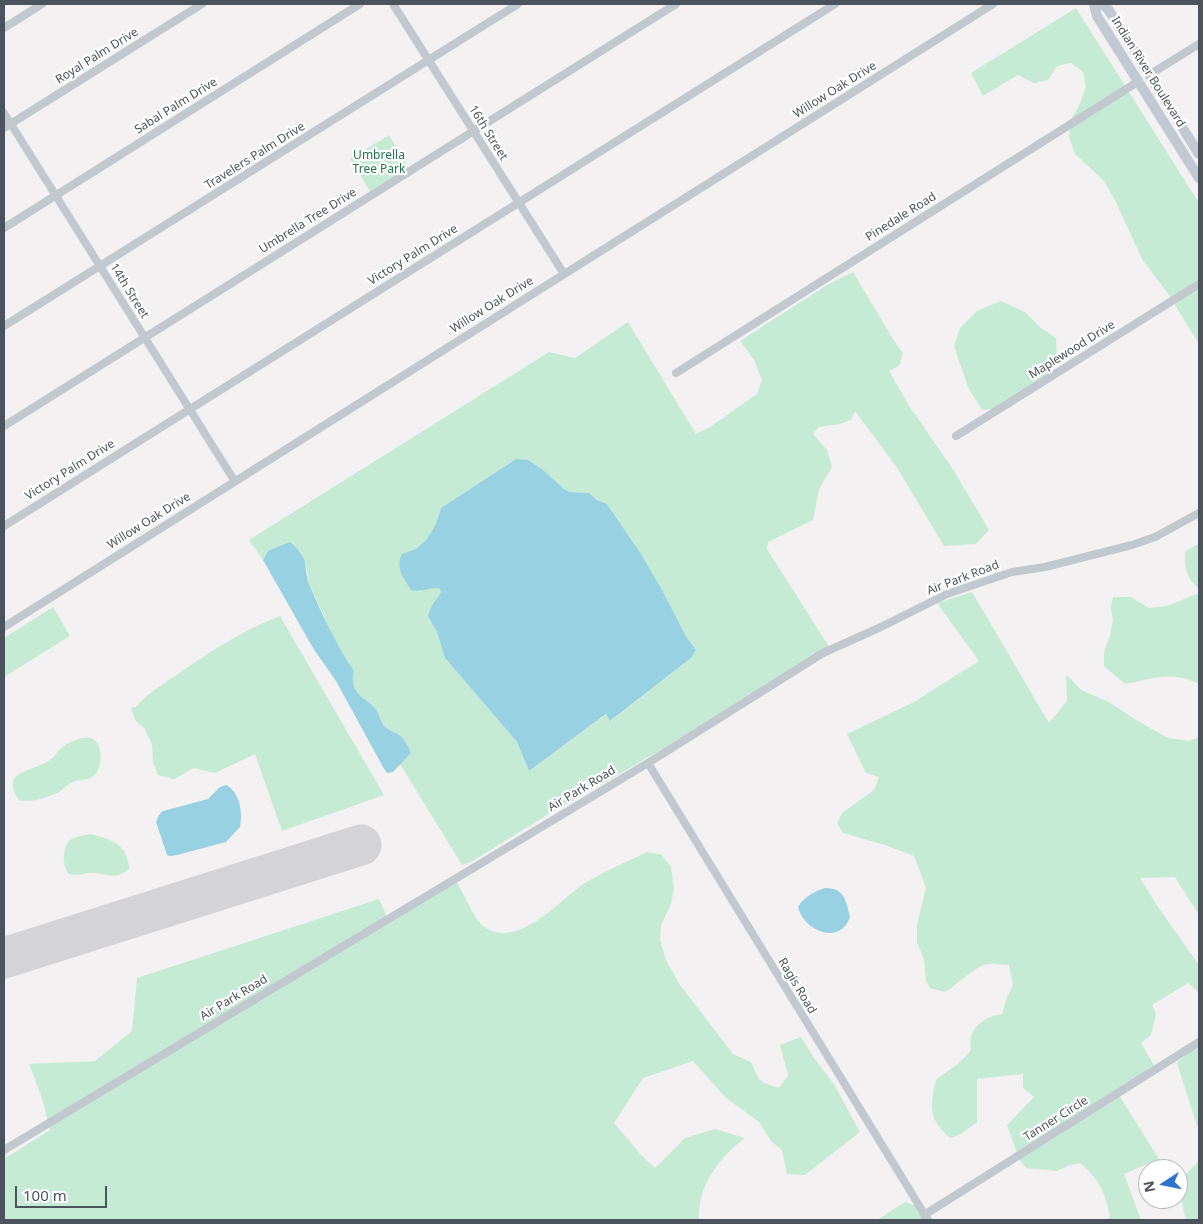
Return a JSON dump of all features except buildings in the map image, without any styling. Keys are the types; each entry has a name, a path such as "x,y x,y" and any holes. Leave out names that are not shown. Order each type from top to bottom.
{"main road":[{"name":"Indian River Boulevard","path":"1094,4 1097,16 1199,178"},
{"name":"Indian River Boulevard","path":"1102,4 1108,9 1199,154"}],"street":[{"path":"4,28 42,4"},
{"name":"Royal Palm Drive","path":"7,126 202,4"},
{"name":"Sabal Palm Drive","path":"4,228 360,4"},
{"name":"16th Street","path":"393,4 564,274"},
{"name":"Travelers Palm Drive","path":"4,326 518,4"},
{"name":"Umbrella Tree Drive","path":"4,426 676,4"},
{"name":"Victory Palm Drive","path":"4,526 835,4"},
{"name":"Willow Oak Drive","path":"4,627 234,480 993,4"},
{"path":"1150,75 1199,44"},
{"name":"Pinedale Road","path":"676,373 1139,81"},
{"name":"14th Street","path":"4,113 7,126 55,195 234,480"},
{"name":"Maplewood Drive","path":"956,436 1199,284"},
{"name":"Air Park Road","path":"4,1150 648,763 823,653 947,594 1012,572 1045,566 1155,537 1199,513"},
{"name":"Ragis Road","path":"648,763 926,1218"},
{"name":"Tanner Circle","path":"926,1218 1199,1042"}],"green space":[{"path":"1076,8 1199,203 1199,344 1167,292 1143,261 1114,198 1103,180 1075,154 1069,137 1071,119 1079,106 1086,87 1083,72 1071,63 1057,66 1048,80 1034,83 1018,75 983,96 971,73"},
{"name":"Umbrella Tree Park","path":"389,135 409,168 370,191 350,159"},
{"path":"853,272 903,353 900,365 889,371 910,407 954,471 989,530 976,544 944,546 896,466 855,411 851,420 840,424 819,427 813,434 827,450 832,467 819,489 813,520 768,542 767,549 831,650 547,815 471,862 462,865 400,764 411,753 404,740 401,736 384,726 375,708 355,689 353,684 354,671 333,638 309,583 306,564 300,550 268,551 263,560 249,540 549,352 575,358 628,322 696,434 710,427 757,394 762,380 754,360 740,341 827,285","holes":["516,459 528,460 542,469 564,489 570,492 589,493 597,500 607,504 641,554 686,636 696,650 691,658 611,721 607,714 529,771 517,742 445,658 437,632 428,616 441,592 439,588 430,587 419,592 416,549 427,539 436,524 441,508"]},
{"path":"1001,301 1025,312 1041,328 1056,338 1057,365 1010,408 982,410 968,387 954,346 960,328 977,311"},
{"path":"1199,543 1199,588 1189,577 1185,552"},
{"path":"972,592 1049,723 1067,701 1066,674 1081,690 1109,702 1168,738 1189,741 1199,737 1199,915 1175,877 1140,878 1199,965 1199,993 1188,983 1152,1005 1156,1014 1151,1035 1141,1043 1155,1067 1117,1092 1159,1159 1138,1159 1138,1168 1124,1174 1141,1220 1107,1220 1110,1216 1100,1186 1092,1174 1080,1163 1057,1171 1026,1168 1019,1159 1007,1125 1034,1097 1023,1088 1023,1074 977,1079 977,1122 961,1134 950,1138 938,1125 932,1112 936,1080 959,1063 971,1050 971,1036 978,1025 989,1018 1002,1014 1013,985 1009,965 984,965 945,992 930,988 926,981 924,959 917,943 917,924 926,888 914,856 885,845 843,833 837,823 842,813 874,790 879,777 866,773 847,734 912,703 979,661 937,603"},
{"path":"1199,593 1199,684 1180,677 1162,677 1125,684 1104,666 1104,651 1110,636 1113,620 1111,607 1113,597 1131,597 1149,608 1167,606"},
{"path":"53,607 70,636 4,677 4,638"},
{"path":"280,616 384,795 282,831 255,754 215,773 194,768 174,779 158,775 153,763 152,744 144,728 135,720 131,708 136,707 151,692 195,662 251,629"},
{"path":"82,738 93,739 99,747 101,758 96,774 90,778 75,781 48,797 19,800 14,790 13,783 15,778 47,762 63,746"},
{"path":"90,834 105,838 122,848 128,861 129,869 124,873 114,876 95,873 69,874 64,862 64,852 67,843 75,838"},
{"path":"647,852 662,855 671,867 674,889 671,904 661,925 660,940 666,960 680,985 733,1054 751,1062 759,1079 764,1083 779,1088 788,1075 780,1045 801,1037 834,1084 860,1132 805,1175 787,1174 782,1150 771,1141 759,1122 725,1097 693,1061 643,1078 614,1123 642,1156 655,1168 685,1138 715,1129 745,1138 718,1164 706,1184 699,1208 699,1220 4,1220 4,1159 50,1130 42,1098 29,1064 95,1061 132,1031 137,978 379,899 388,919 455,878 477,919 484,927 497,932 511,932 524,928 538,920 585,883"},
{"path":"1199,1042 1199,1132 1177,1063"},
{"path":"1199,1161 1199,1220 1186,1220 1183,1209 1188,1209 1188,1172"},
{"path":"905,1202 915,1205 925,1220 877,1220"}],"water":[{"path":"516,459 528,460 570,492 589,493 597,500 607,504 641,554 686,636 696,650 691,658 610,721 606,714 529,771 517,742 445,658 437,632 428,616 441,592 439,588 419,591 411,590 405,581 399,564 402,554 416,549 427,539 436,524 441,508"},
{"path":"290,542 302,554 310,586 319,608 335,640 354,671 353,684 355,689 375,708 384,726 399,735 407,744 411,753 393,772 387,773 383,767 336,681 313,648 263,560 268,551"},
{"path":"226,785 235,793 239,803 240,827 226,842 177,855 167,855 156,822 159,815 163,811 208,799 220,787"},
{"path":"825,888 837,890 844,896 850,917 845,926 839,931 831,933 822,932 807,923 798,907 809,895"}],"runway":[{"path":"4,958 361,845"}]}
